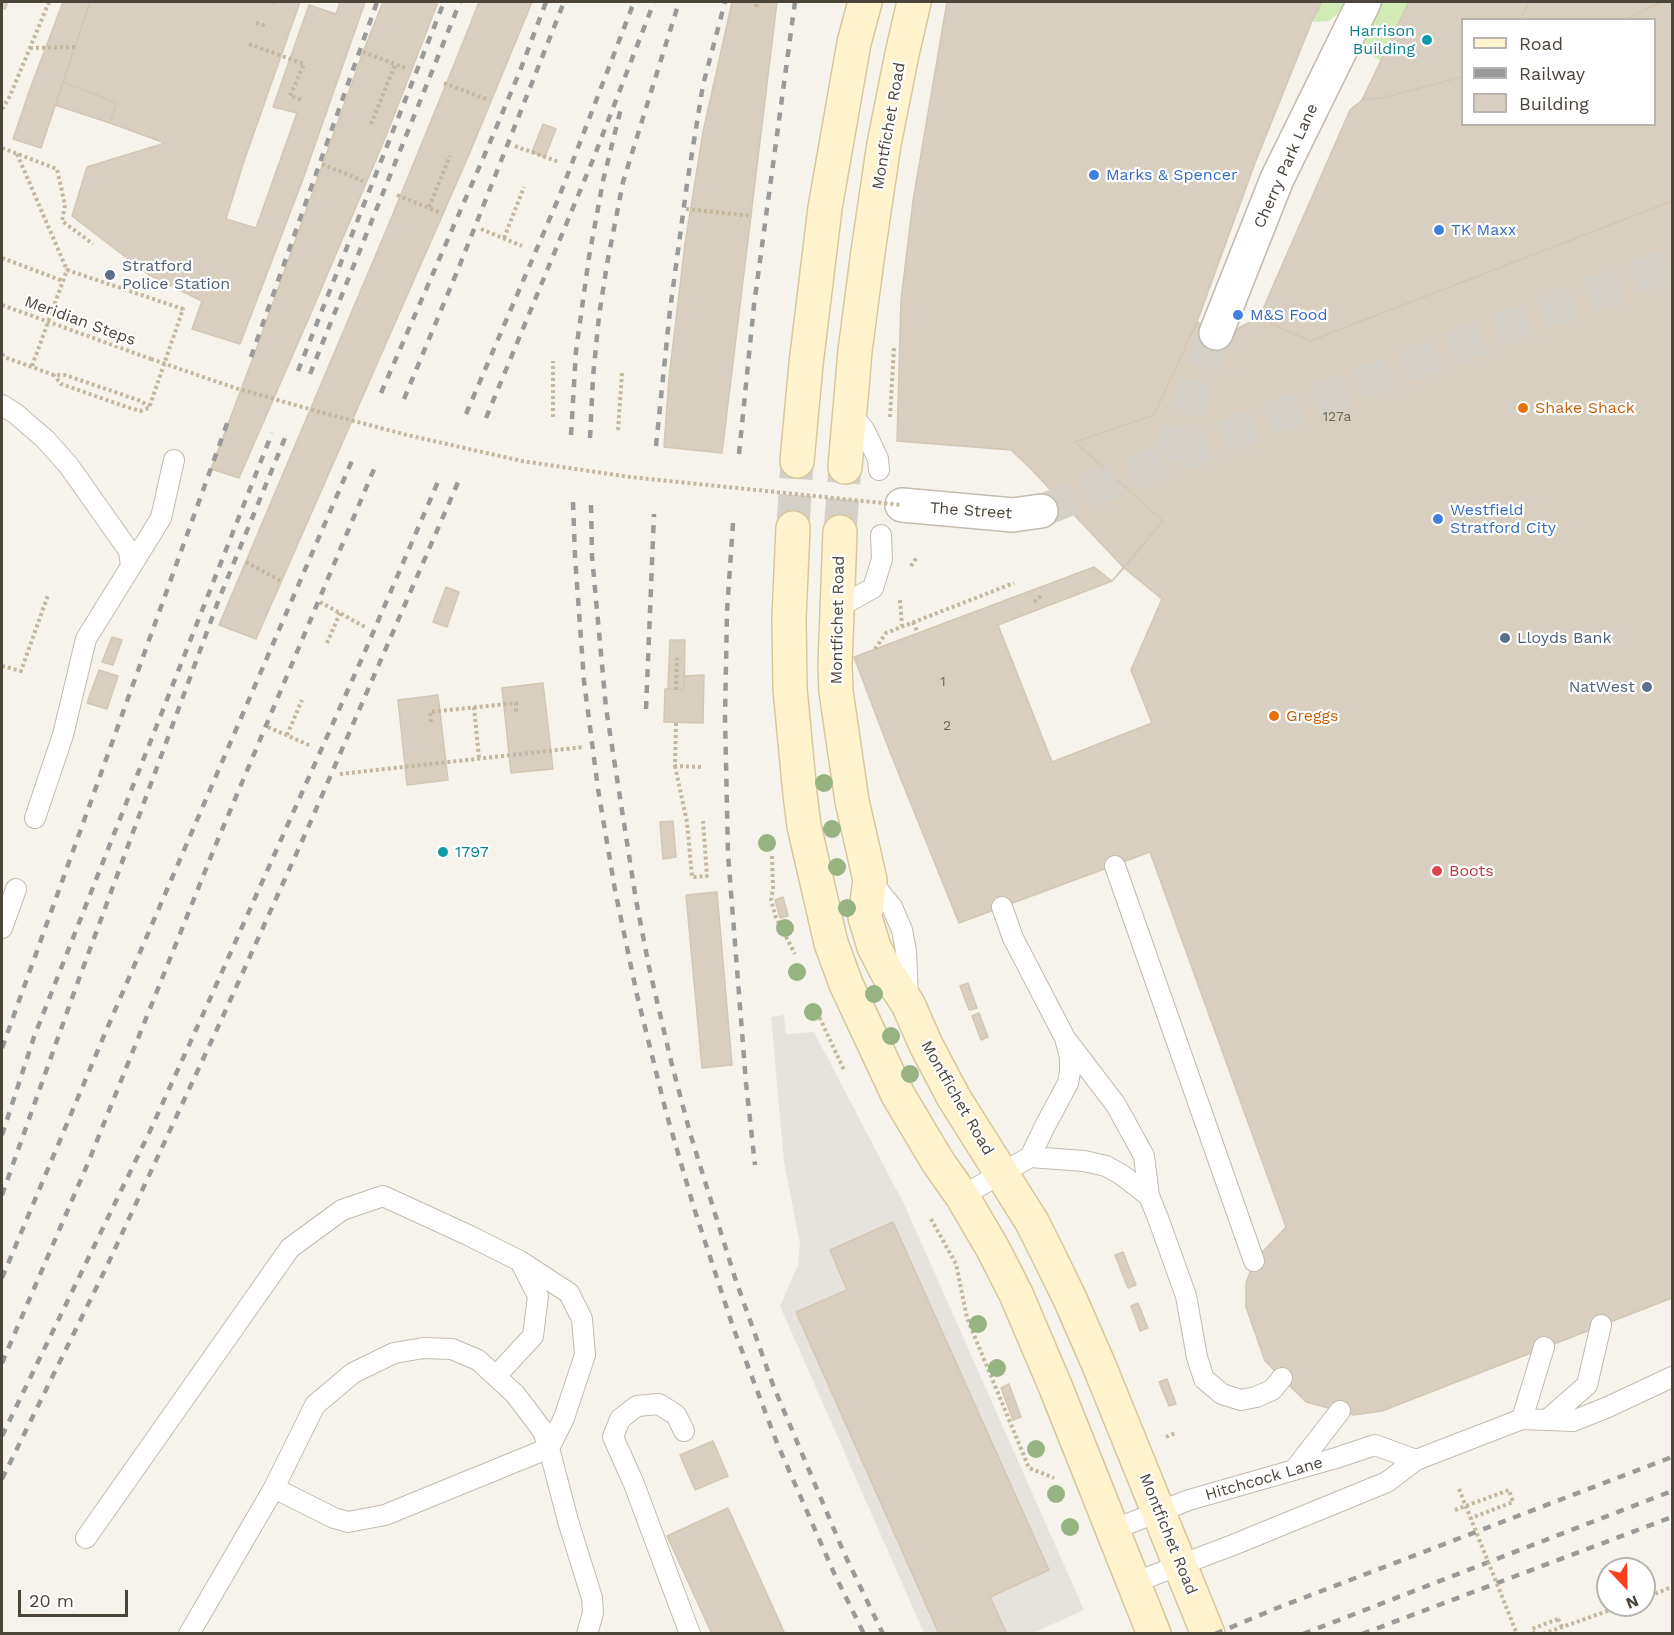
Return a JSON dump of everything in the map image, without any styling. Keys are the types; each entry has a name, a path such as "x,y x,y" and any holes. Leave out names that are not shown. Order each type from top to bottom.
{"street":[{"path":"797,461 807,354 825,208 854,43 865,2"},
{"name":"Montfichet Road","path":"845,467 868,252 884,144 914,2"},
{"name":"Cherry Park Lane","path":"1216,333 1277,179 1364,2"},
{"name":"The Street","path":"902,505 1013,515 1041,511"},
{"path":"793,528 789,618 790,690 804,826 831,943 846,984 898,1095 938,1162 962,1196 1016,1294 1154,1634"},
{"name":"Montfichet Road","path":"840,532 836,691 852,801 870,880 866,917 874,948 908,1004 926,1045 954,1098 1032,1222 1070,1299 1204,1624"}],"lane":[{"path":"2,405 38,433 69,466 129,551 131,566"},
{"path":"850,412 865,431 878,459 879,470"},
{"path":"35,818 63,735 86,639 161,518 174,460"},
{"path":"837,608 873,588 882,559 881,535"},
{"path":"1115,866 1254,1261"},
{"path":"2,928 16,890"},
{"path":"1002,908 1013,938 1065,1038 1116,1105 1144,1156 1149,1196 1186,1296 1197,1357 1204,1379 1222,1394 1241,1400 1272,1390 1282,1378"},
{"path":"1030,1157 1044,1125 1068,1083 1070,1057 1065,1038"},
{"path":"962,1196 1030,1157 1084,1161 1106,1166 1149,1196"},
{"path":"86,1538 290,1248 342,1210 384,1196 520,1261 569,1293 582,1319 585,1355 564,1418 549,1448 385,1515 348,1522 334,1518 274,1488"},
{"path":"496,1376 533,1336 538,1296 520,1261"},
{"path":"1547,1420 1587,1385 1601,1325"},
{"path":"1522,1419 1544,1347"},
{"path":"189,1634 274,1488 315,1405 352,1373 394,1353 424,1348 452,1349 478,1360 515,1394 543,1431 592,1598 593,1613 587,1634"},
{"path":"1133,1583 1387,1482 1416,1460 1522,1419 1573,1421 1672,1377"},
{"path":"684,1431 676,1415 659,1404 636,1406 620,1419 613,1437 690,1634"},
{"path":"1295,1469 1340,1412"},
{"name":"Hitchcock Lane","path":"1112,1530 1200,1497 1375,1445 1416,1460"}],"path":[{"path":"2,109 10,96 49,2"},
{"path":"756,7 758,2"},
{"path":"256,23 267,26"},
{"path":"249,44 304,64 290,96 302,100"},
{"path":"30,48 75,47"},
{"path":"363,52 408,69"},
{"path":"371,124 395,65"},
{"path":"444,83 486,99"},
{"path":"515,146 559,162"},
{"path":"2,148 57,169 65,204 62,221 93,244"},
{"path":"17,154 67,270 32,366"},
{"path":"429,207 450,156"},
{"path":"322,164 363,180"},
{"path":"504,238 524,187"},
{"path":"397,195 439,212"},
{"path":"686,209 752,216"},
{"path":"481,229 522,246"},
{"path":"3,259 63,281"},
{"path":"67,270 183,309 149,408"},
{"name":"Meridian Steps","path":"2,305 234,388 407,435 522,460 630,477 902,505"},
{"path":"2,356 54,375 65,375 141,402 149,408"},
{"path":"553,361 553,417"},
{"path":"618,430 622,372"},
{"path":"54,375 61,384 124,406 140,411 149,408"},
{"path":"246,562 281,581"},
{"path":"875,649 886,633 1014,583"},
{"path":"2,666 21,671 48,595"},
{"path":"1034,602 1042,595"},
{"path":"320,602 365,627"},
{"path":"327,644 340,613"},
{"path":"913,622 918,633"},
{"path":"676,690 677,658"},
{"path":"287,735 302,700"},
{"path":"431,722 430,712 516,703 516,713"},
{"path":"474,708 479,758"},
{"path":"676,723 675,766 687,822 692,877 707,876 703,821"},
{"path":"268,727 311,746"},
{"path":"340,774 584,747"},
{"path":"675,766 702,767"},
{"path":"930,1217 956,1264 967,1318 1029,1468 1055,1479"},
{"path":"1460,1489 1517,1634"},
{"path":"1455,1510 1509,1490 1513,1502 1471,1518"},
{"path":"1656,1593 1672,1587"},
{"path":"1543,1634 1596,1615"},
{"path":"1533,1631 1558,1619 1563,1629 1550,1634"}],"shaded area":[{"path":"784,1015 786,1034 814,1032 905,1206 1084,1610 1033,1633 924,1633 780,1306 798,1265 800,1244 784,1162 771,1017"}],"green space":[{"path":"1322,2 1347,2 1329,21 1312,21"},
{"path":"1376,2 1409,2 1381,61 1364,50 1360,37"}],"building":[{"path":"2,2 8,2 5,9 2,8"},
{"path":"63,2 90,2 41,148 13,139"},
{"path":"90,2 300,2 226,219 256,228 297,113 273,107 309,5 336,14 340,2 365,2 303,179 240,344 192,329 202,301 149,275 72,216 87,167 165,143 110,123 117,103 63,82"},
{"path":"383,2 438,2 386,136 239,478 211,469 363,52"},
{"path":"479,2 532,2 468,157 256,639 219,625 388,226"},
{"path":"732,2 777,2 722,453 664,447 669,378 685,244 703,132"},
{"path":"947,2 1322,2 1312,21 1255,163 1197,322 1154,415 1075,442 1163,521 1124,568 1011,450 897,441 901,300 913,201"},
{"name":"Harrison Building","path":"1409,2 1529,2 1522,18 1461,18 1461,77 1382,98 1362,100"},
{"path":"1529,2 1662,2 1627,18 1522,18"},
{"path":"1662,2 1672,2 1672,201 1310,341 1259,318 1350,110 1362,100 1382,98 1461,77 1461,126 1656,126 1656,18 1627,18"},
{"path":"63,82 117,103 110,123 55,105"},
{"path":"543,124 556,129 545,157 532,152"},
{"path":"1672,201 1672,1298 1382,1411 1354,1415 1306,1402 1265,1361 1246,1307 1246,1283 1254,1261 1286,1227 1150,852 959,923 854,657 1094,567 1112,581 1163,521 1075,442 1154,415 1197,322 1216,333 1232,331 1259,318 1310,341"},
{"path":"1124,568 1162,599 1131,670 1152,723 1052,762 998,625 1112,581"},
{"path":"446,587 459,592 447,627 433,622"},
{"path":"112,637 122,640 113,665 102,662"},
{"path":"670,640 685,640 684,690 668,689"},
{"path":"99,670 118,676 107,709 87,703"},
{"path":"704,675 703,723 664,722 665,689 684,690 684,676"},
{"path":"543,683 553,769 511,773 502,688"},
{"path":"438,695 448,780 407,785 398,700"},
{"path":"673,821 676,857 663,859 660,822"},
{"path":"717,892 732,1065 702,1068 686,895"},
{"path":"783,897 788,916 780,918 775,900"},
{"path":"968,983 977,1008 969,1010 960,986"},
{"path":"979,1013 988,1037 981,1040 972,1016"},
{"path":"893,1222 1049,1570 990,1597 1007,1634 939,1634 796,1312 847,1290 830,1250"},
{"path":"1123,1252 1136,1285 1128,1288 1115,1255"},
{"path":"1138,1303 1148,1328 1140,1331 1131,1306"},
{"path":"1167,1379 1176,1404 1169,1406 1159,1382"},
{"path":"1009,1384 1021,1417 1013,1420 1001,1388"},
{"path":"713,1441 728,1476 695,1490 680,1455"},
{"path":"728,1508 785,1634 712,1634 667,1536"}],"tunnel":[{"path":"1041,511 1168,459 1672,263"},
{"path":"1168,459 1216,333"},
{"path":"793,528 797,461"},
{"path":"840,532 845,467"}],"railway":[{"path":"251,357 377,2"},
{"path":"298,371 444,2"},
{"path":"310,374 460,2"},
{"path":"381,393 488,147 546,2"},
{"path":"404,399 564,2"},
{"path":"466,414 559,197 634,2"},
{"path":"486,418 594,157 654,2"},
{"path":"590,438 599,316 623,182 679,2"},
{"path":"656,446 670,310 687,184 703,85 725,2"},
{"path":"739,454 754,305 795,2"},
{"path":"571,435 576,351 589,257 603,181 622,104"},
{"path":"2,1048 228,421"},
{"path":"2,1135 34,1037 272,433"},
{"path":"2,1195 219,599 285,438"},
{"path":"2,1278 354,456"},
{"path":"2,1363 88,1163 214,849 377,462"},
{"path":"2,1436 150,1131 363,656 440,477"},
{"path":"2,1479 106,1268 224,1014 307,830 459,480"},
{"path":"573,502 584,681 598,789 615,890 637,995 666,1112 694,1208 733,1327 777,1443 834,1573 864,1634"},
{"path":"591,505 592,556 606,708 636,900 671,1061 690,1133 735,1278 773,1385 844,1553 883,1634"},
{"path":"646,709 654,514"},
{"path":"733,523 727,611 725,717 728,854 746,1083 755,1165"},
{"path":"1215,1634 1277,1608 1672,1457"},
{"path":"1303,1634 1672,1491"},
{"path":"1362,1634 1672,1517"}],"place":[{"name":"Harrison Building","path":"1427,40"},
{"name":"Marks & Spencer","path":"1094,175"},
{"name":"TK Maxx","path":"1439,230"},
{"name":"Stratford Police Station","path":"110,275"},
{"name":"M&S Food","path":"1238,315"},
{"name":"Shake Shack","path":"1523,408"},
{"name":"Westfield Stratford City","path":"1438,519"},
{"name":"Lloyds Bank","path":"1505,638"},
{"name":"NatWest","path":"1647,687"},
{"name":"Greggs","path":"1274,716"},
{"name":"1797","path":"443,852"},
{"name":"Boots","path":"1437,871"}]}
